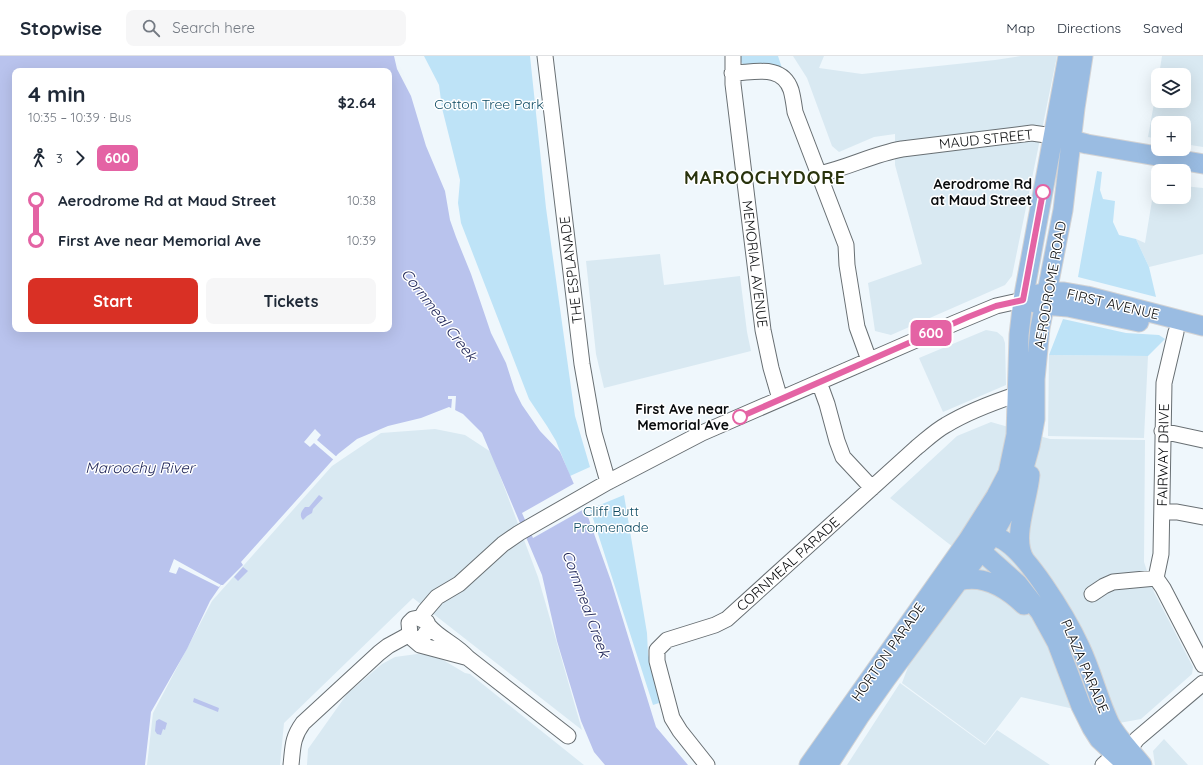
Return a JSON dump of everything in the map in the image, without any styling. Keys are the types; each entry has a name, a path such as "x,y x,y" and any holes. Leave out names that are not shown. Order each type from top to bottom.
{"main road":[{"name":"AERODROME ROAD","path":"974,546 1008,473 1016,435 1019,327 1068,56"},
{"name":"AERODROME ROAD","path":"974,546 992,536 1016,492 1026,464 1035,419 1035,379 1039,335 1063,210 1075,108 1083,56"},
{"name":"MAUD STREET","path":"1053,136 1094,145 1203,164"},
{"name":"FIRST AVENUE","path":"1023,300 1046,298 1064,292 1087,296 1203,326"},
{"name":"FIRST AVENUE","path":"1046,298 1068,307 1135,321 1203,339"},
{"path":"1025,561 1021,553 1019,541 1029,486 1030,446"},
{"name":"PLAZA PARADE","path":"992,536 1007,544 1025,561 1048,589 1081,649 1101,704 1114,731 1122,756"},
{"name":"HORTON PARADE","path":"828,765 886,679 959,581 974,546"},
{"name":"HORTON PARADE","path":"809,765 974,546"},
{"name":"PLAZA PARADE","path":"974,546 1024,591 1040,612 1053,635 1081,706 1099,739 1122,756 1142,765"},
{"path":"959,581 980,579 1002,588 1026,606 1053,635"}],"street":[{"name":"THE ESPLANADE","path":"546,56 582,364 594,433 608,482"},
{"name":"MEMORIAL AVENUE","path":"733,56 732,74 763,330 771,368 780,399"},
{"path":"732,74 769,71 785,79 790,88 795,112 846,245 847,265 857,327 869,360"},
{"name":"MAUD STREET","path":"819,174 832,172 888,151 1032,133 1053,136"},
{"name":"FIRST AVENUE","path":"411,636 409,626 410,620 414,618 424,622 425,610 437,597 459,584 503,544 608,482 702,433 989,309 1023,300"},
{"name":"FAIRWAY DRIVE","path":"1156,578 1161,554 1164,383 1176,332"},
{"path":"819,382 843,457 872,488"},
{"name":"CORNMEAL PARADE","path":"707,765 677,726 670,713 657,661 656,654 659,648 668,640 715,625 727,619 916,448 947,424 997,401 1018,394"},
{"path":"1162,431 1203,440"},
{"path":"1162,512 1177,512 1203,518"},
{"path":"1092,594 1113,582 1156,578 1163,588 1203,665"},
{"path":"424,622 436,634 458,647 468,658 568,736"},
{"path":"291,765 296,732 308,718 388,646 411,636 421,646 468,658"},
{"path":"1122,756 1203,683"}],"shaded area":[{"path":"793,56 824,56 819,68 862,74 1021,56 1057,56 1012,276 1005,285 891,335 875,331 868,283 922,264 895,165 895,134 874,137 839,152 832,146 807,78"},
{"path":"1162,56 1203,56 1203,147 1191,145 1191,116 1152,116 1153,108 1191,108 1191,68 1160,68"},
{"path":"1151,120 1151,138 1148,137"},
{"path":"1191,187 1203,188 1203,254 1149,267 1136,239 1145,243 1151,204 1191,204"},
{"path":"660,254 664,285 740,276 747,332 751,351 604,388 596,354 586,261"},
{"path":"986,330 997,332 1003,337 1005,343 1006,385 943,412 919,358"},
{"path":"1049,355 1148,356 1144,438 1048,436"},
{"path":"991,422 1050,439 1145,440 1144,562 1154,592 1193,667 1192,674 1141,719 1119,723 1074,709 1021,697 985,744 902,683 953,547 890,498 957,436"},
{"path":"435,429 465,435 491,452 538,577 582,730 413,598 284,723 280,765 147,765 153,713 212,601 332,466 381,433"},
{"path":"417,654 430,655 443,660 465,673 470,674 584,765 307,765 308,749 347,694 382,664 395,657"},
{"path":"900,683 985,745 997,730 1050,765 847,765"},
{"path":"1164,739 1188,765 1155,765 1153,751"}],"green space":[{"name":"Cotton Tree Park","path":"424,56 530,56 546,208 575,416 590,467 570,476 556,441 529,399 461,223 458,203 460,180 442,108 439,85"},
{"path":"741,56 778,56 783,71 746,67 741,62"},
{"path":"1097,171 1102,172 1100,190 1103,199 1115,201 1113,222 1119,235 1136,239 1149,267 1156,297 1078,277"},
{"path":"1063,319 1126,333 1159,335 1165,339 1148,356 1049,355"},
{"name":"Cliff Butt Promenade","path":"624,495 647,633 648,654 662,702 653,705 590,509"}],"water":[{"name":"Maroochy River","path":"0,56 394,56 397,69 411,96 426,146 445,191 450,220 456,237 471,274 491,333 506,363 515,391 522,405 540,431 560,452 587,514 611,581 656,727 688,765 605,765 594,752 581,721 557,641 542,575 482,433 463,414 449,407 421,418 388,426 357,439 338,454 241,562 243,565 223,585 221,585 210,601 187,649 151,712 145,765 0,765"},
{"path":"319,495 323,498 313,509 312,513 303,520 301,515 302,510 305,507 309,507"},
{"path":"243,567 248,571 238,581 234,577"},
{"path":"194,698 219,708 218,712 193,702"},
{"path":"159,719 167,723 165,730 163,729 161,735 157,734 155,731 156,721"}],"pier":[{"path":"448,396 456,396 455,412 451,410 452,399 448,399"},
{"path":"315,429 321,435 317,440 338,458 335,461 314,443 310,447 304,442"},
{"path":"575,483 586,508 533,538 522,513"},
{"path":"174,559 221,585 219,587 179,567 176,574 169,572"}],"bus line":[{"name":"600","path":"740,417 968,317 996,306 1023,300 1043,192"}],"place":[{"name":"Aerodrome Rd at Maud Street","path":"1043,192"},
{"name":"First Ave near Memorial Ave","path":"740,417"}],"district":[{"name":"MAROOCHYDORE","path":"765,178"}],"water label":[{"name":"Cornmeal Creek","path":"439,315"},
{"name":"Cornmeal Creek","path":"586,604"}]}
